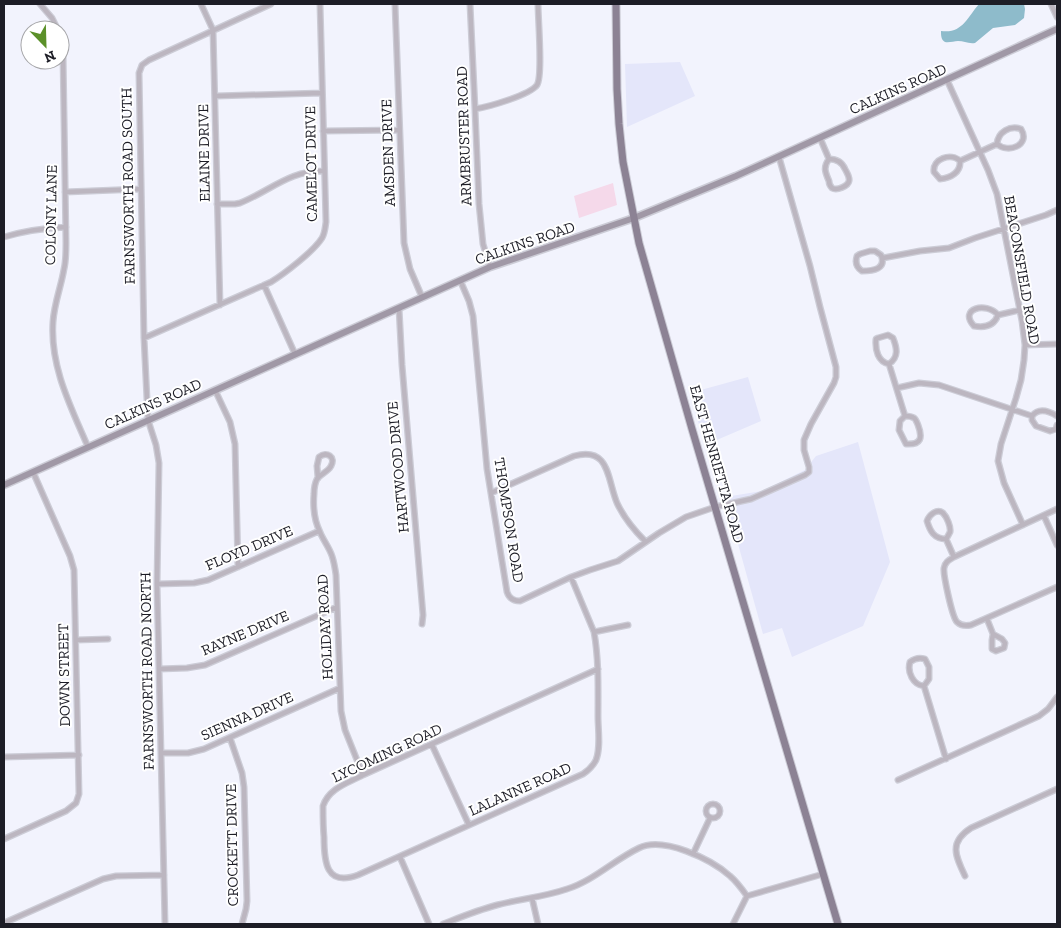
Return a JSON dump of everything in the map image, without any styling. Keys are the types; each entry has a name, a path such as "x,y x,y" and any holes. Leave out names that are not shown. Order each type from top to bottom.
{"main road":[{"name":"EAST HENRIETTA ROAD","path":"616,4 619,124 639,243 838,924"},
{"name":"CALKINS ROAD","path":"4,485 490,267 634,218 687,197 779,157 1057,29"}],"street":[{"path":"40,4 53,20"},
{"name":"ELAINE DRIVE","path":"201,4 213,30 220,304"},
{"name":"FARNSWORTH ROAD SOUTH","path":"148,420 144,338 138,81 140,69 149,60 271,4"},
{"name":"CAMELOT DRIVE","path":"144,338 277,279 322,238 326,222 320,4"},
{"name":"AMSDEN DRIVE","path":"395,4 405,252 422,297"},
{"name":"ARMBRUSTER ROAD","path":"470,4 481,235 485,255 490,267"},
{"path":"475,109 524,94 533,90 538,84 540,73 538,4"},
{"path":"1051,4 1057,17"},
{"name":"COLONY LANE","path":"63,70 66,257 53,322 54,352 63,387 88,447"},
{"name":"BEACONSFIELD ROAD","path":"947,80 997,194 1020,310 1025,345 1024,360 1021,380 1001,444 998,461 1004,483 1023,526"},
{"path":"216,96 322,92"},
{"path":"1012,128 1021,129 1024,135 1023,142 1011,148 1004,148 997,144 997,139 1001,133 1012,128"},
{"path":"323,131 399,130"},
{"path":"820,138 830,159"},
{"path":"960,161 997,144"},
{"name":"THOMPSON ROAD","path":"460,280 473,316 487,468 507,592 516,601 571,577 618,561 645,541 686,517 715,507 751,499 805,476 809,472 804,450 804,440 834,384 836,367 779,157"},
{"path":"948,157 958,158 960,161 958,172 946,178 940,178 934,172 935,163 938,161 948,157"},
{"path":"830,159 841,162 843,165 849,177 847,185 837,189 831,186 824,167 830,159"},
{"path":"217,204 240,203 299,174 310,171 324,171"},
{"path":"65,192 141,189"},
{"path":"883,258 949,248 1057,210"},
{"path":"4,237 34,230 66,227"},
{"path":"876,251 883,258 879,268 862,271 857,267 857,256 860,254 876,251"},
{"path":"264,285 295,354"},
{"path":"985,307 992,309 998,314 996,321 981,327 974,326 969,318 973,310 985,307"},
{"name":"HARTWOOD DRIVE","path":"399,308 422,624"},
{"path":"998,314 1020,310"},
{"path":"888,335 892,338 896,354 896,358 889,364 885,364 879,358 876,347 876,340 878,338 888,335"},
{"path":"1025,345 1057,344"},
{"path":"889,364 905,416"},
{"path":"896,388 909,384 930,383 1032,416"},
{"path":"215,390 230,422 235,444 238,568"},
{"path":"1057,416 1041,410 1034,412 1032,416 1036,426 1050,431 1056,429 1057,424"},
{"path":"905,416 910,416 916,420 922,436 918,442 906,444 904,441 899,425 905,416"},
{"name":"FARNSWORTH ROAD NORTH","path":"148,420 156,445 159,463 157,584 165,924"},
{"name":"HOLIDAY ROAD","path":"318,478 333,463 329,455 325,454 319,457 317,461 318,478 315,485 315,516 319,531 328,547 336,575 342,721 363,775"},
{"path":"491,493 574,456 589,454 600,459 604,464 624,516 645,541"},
{"name":"DOWN STREET","path":"4,839 60,814 73,806 78,800 79,794 74,570 70,556 33,472"},
{"path":"1057,509 954,557 946,562 943,571 955,620 960,624 968,626 1057,587"},
{"path":"937,512 944,514 950,526 950,533 946,539 940,539 933,535 927,520 930,515 937,512"},
{"path":"1044,516 1057,545"},
{"name":"FLOYD DRIVE","path":"157,584 199,582 213,578 319,531"},
{"path":"946,539 954,557"},
{"name":"LALANNE ROAD","path":"400,857 583,774 593,765 599,746 598,669 594,632 571,577"},
{"name":"RAYNE DRIVE","path":"159,669 205,665 337,607"},
{"path":"987,618 993,634"},
{"path":"594,632 628,625"},
{"path":"76,640 108,639"},
{"path":"914,659 925,659 927,662 930,674 928,682 924,686 914,682 909,668 910,662 914,659"},
{"name":"LYCOMING ROAD","path":"400,857 351,878 338,878 332,874 324,858 323,806 330,794 363,775 598,669"},
{"path":"924,686 946,758"},
{"name":"SIENNA DRIVE","path":"162,753 192,752 204,749 340,688"},
{"path":"898,780 1039,716 1048,709 1057,697"},
{"name":"CROCKETT DRIVE","path":"230,738 242,773 244,788 247,901 242,924"},
{"path":"432,745 469,825"},
{"path":"4,757 79,755"},
{"path":"965,876 956,855 956,844 965,832 1057,789"},
{"path":"693,854 710,818"},
{"path":"443,924 505,903 577,886 646,845 662,844 693,854 724,871 747,896"},
{"path":"400,857 429,924"},
{"path":"733,924 747,896 823,874"},
{"path":"4,923 103,879 116,876 164,875"},
{"path":"532,898 538,924"}],"shaded area":[{"path":"979,4 1024,4 1024,18 1015,25 993,28 975,43 945,42 941,37 941,31 954,30 959,27"},
{"path":"680,62 695,96 627,127 625,64"},
{"path":"613,183 617,205 579,218 574,196"},
{"path":"748,377 761,421 705,445 690,393"},
{"path":"858,442 890,562 863,626 792,657 782,628 763,634 725,497 762,491 805,470 816,456"}]}
